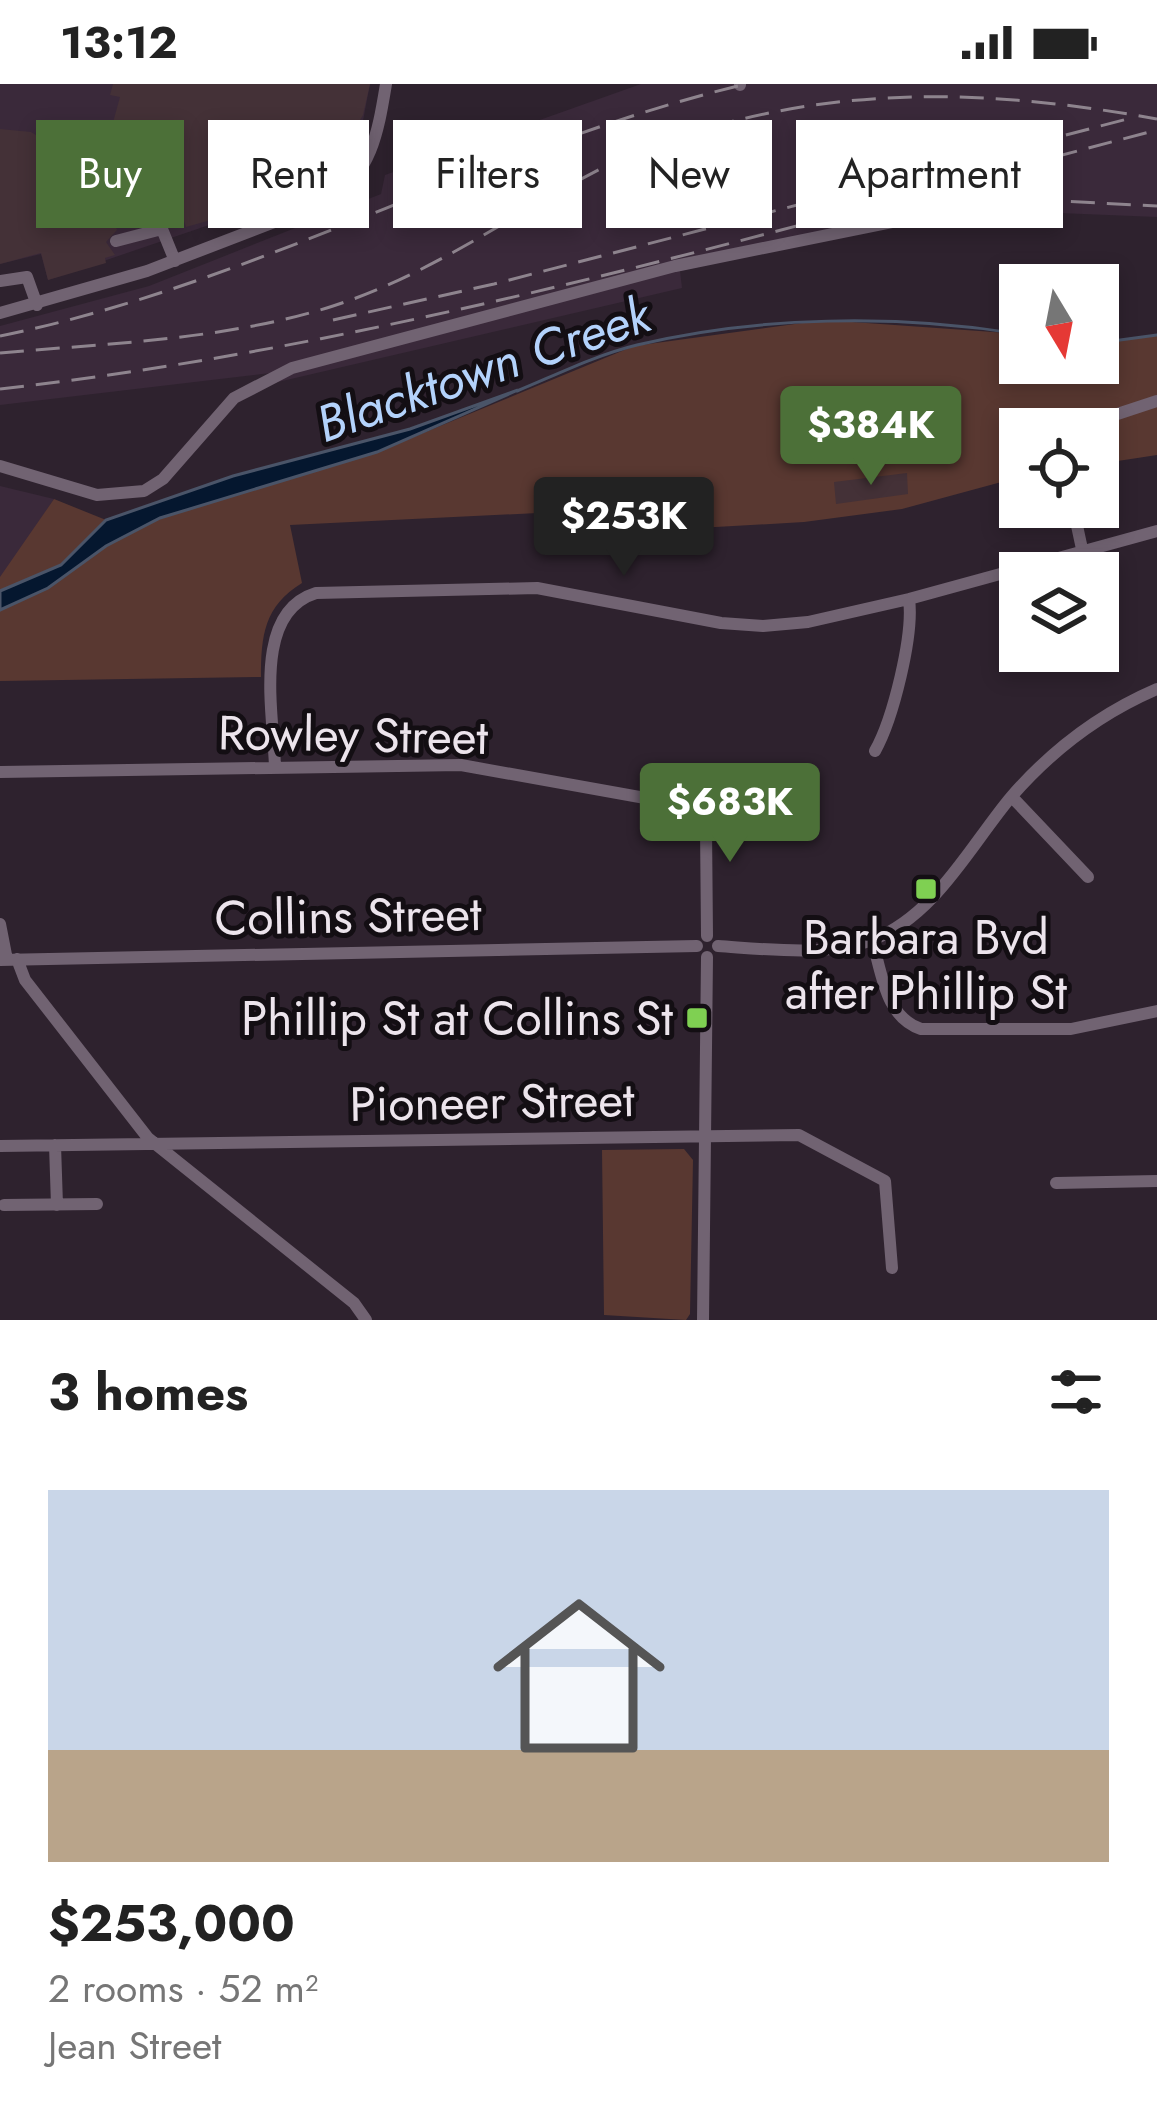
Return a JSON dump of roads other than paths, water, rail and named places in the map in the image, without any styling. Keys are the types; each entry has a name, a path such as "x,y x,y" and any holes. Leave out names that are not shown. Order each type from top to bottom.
{"street":[{"path":"369,157 386,84"},
{"path":"0,313 176,261 263,228"},
{"path":"0,466 97,495 154,485 223,408 273,376 675,266 862,228"},
{"path":"116,241 161,229 169,236 176,261"},
{"path":"0,281 25,276 37,305"},
{"path":"1119,414 1157,401"},
{"path":"1078,528 1082,549"},
{"path":"275,768 275,635 293,605 316,592 537,588 721,623 763,626 808,622 909,599 1157,531"},
{"path":"875,751 886,730 910,619 909,599"},
{"path":"1157,689 1076,736 1012,796 923,907 872,940 891,1004 903,1022 921,1030 1071,1028 1157,1011"},
{"name":"Rowley Street","path":"0,772 475,766 699,812 706,826 707,946"},
{"path":"1012,796 1088,877"},
{"path":"0,923 8,960 154,1144 354,1304 366,1320"},
{"name":"Collins Street","path":"8,960 833,947 872,940"},
{"path":"703,1320 707,946"},
{"name":"Pioneer Street","path":"0,1147 799,1135 880,1177 890,1188 892,1268"},
{"path":"55,1145 57,1205"},
{"path":"1056,1183 1157,1180"},
{"path":"4,1205 97,1204"}],"water":[{"path":"518,390 377,452 160,518 106,546 48,588 0,610 0,591 61,565 106,520 233,476 410,429"}],"waterway":[{"name":"Blacktown Creek","path":"517,391 622,349 731,328 877,321 999,331"},
{"name":"Blacktown Creek","path":"1119,340 1157,335"}],"railway":[{"path":"0,336 190,283 558,142 746,84"},
{"path":"0,353 210,333 333,306 439,260 608,165 676,138 743,119 878,98 946,97 1015,100 1157,119"},
{"path":"333,320 494,284 1135,117"},
{"path":"0,389 147,369 438,314 1157,130"},
{"path":"1063,201 1157,206"}],"place":[{"name":"Barbara Bvd after Phillip St","path":"926,889"},
{"name":"Phillip St at Collins St","path":"697,1018"}]}
